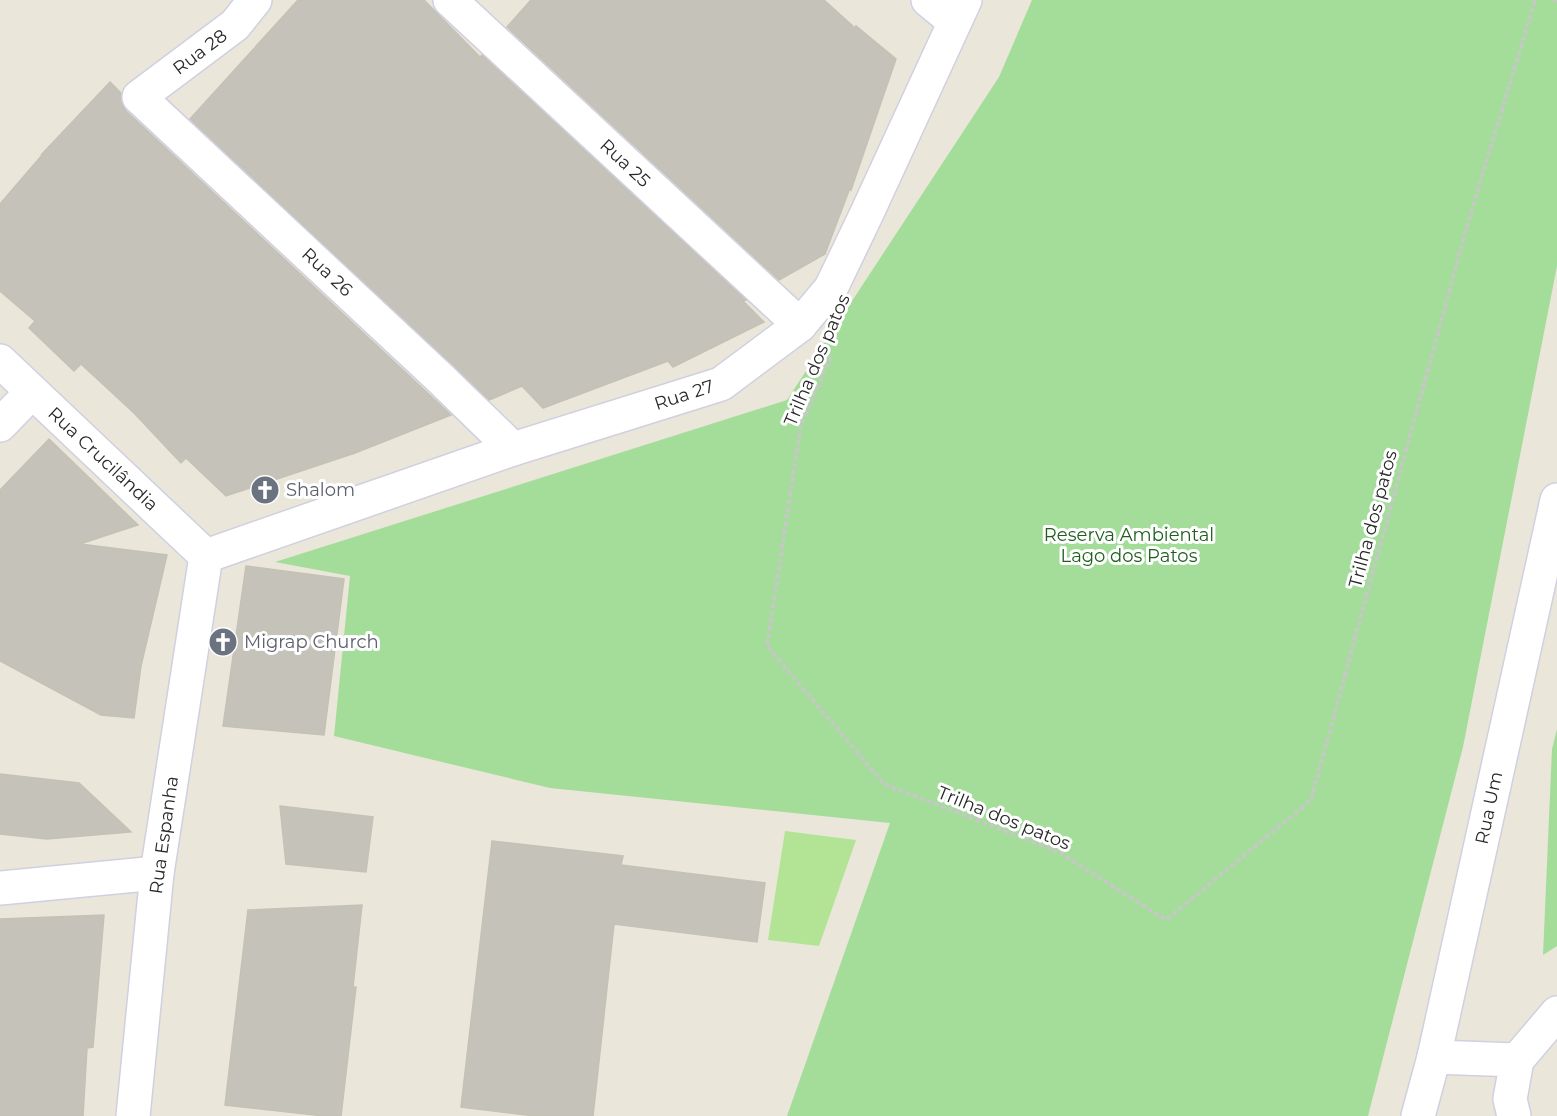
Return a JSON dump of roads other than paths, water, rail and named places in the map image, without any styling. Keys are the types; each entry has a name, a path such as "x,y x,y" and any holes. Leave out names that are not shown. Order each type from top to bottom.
{"street":[{"name":"Rua 28","path":"139,97 236,26 255,0"},
{"name":"Rua 25","path":"450,0 800,325"},
{"path":"928,0 960,11"},
{"name":"Rua 27","path":"206,556 513,449 721,384 800,325 831,288 960,11"},
{"name":"Rua 26","path":"139,97 432,370 513,449"},
{"name":"Rua Crucilândia","path":"0,362 206,556"},
{"path":"0,425 32,392"},
{"name":"Rua Um","path":"1418,1116 1434,1057 1557,500"},
{"name":"Rua Espanha","path":"134,1116 157,873 206,556"},
{"path":"0,888 157,873"},
{"path":"1514,1116 1510,1099 1517,1060 1557,1013"},
{"path":"1434,1057 1517,1060"}],"place":[{"name":"Shalom","path":"265,490"},
{"name":"Migrap Church","path":"223,642"}],"park label":[{"name":"Reserva Ambiental Lago dos Patos","path":"1129,545"}]}
